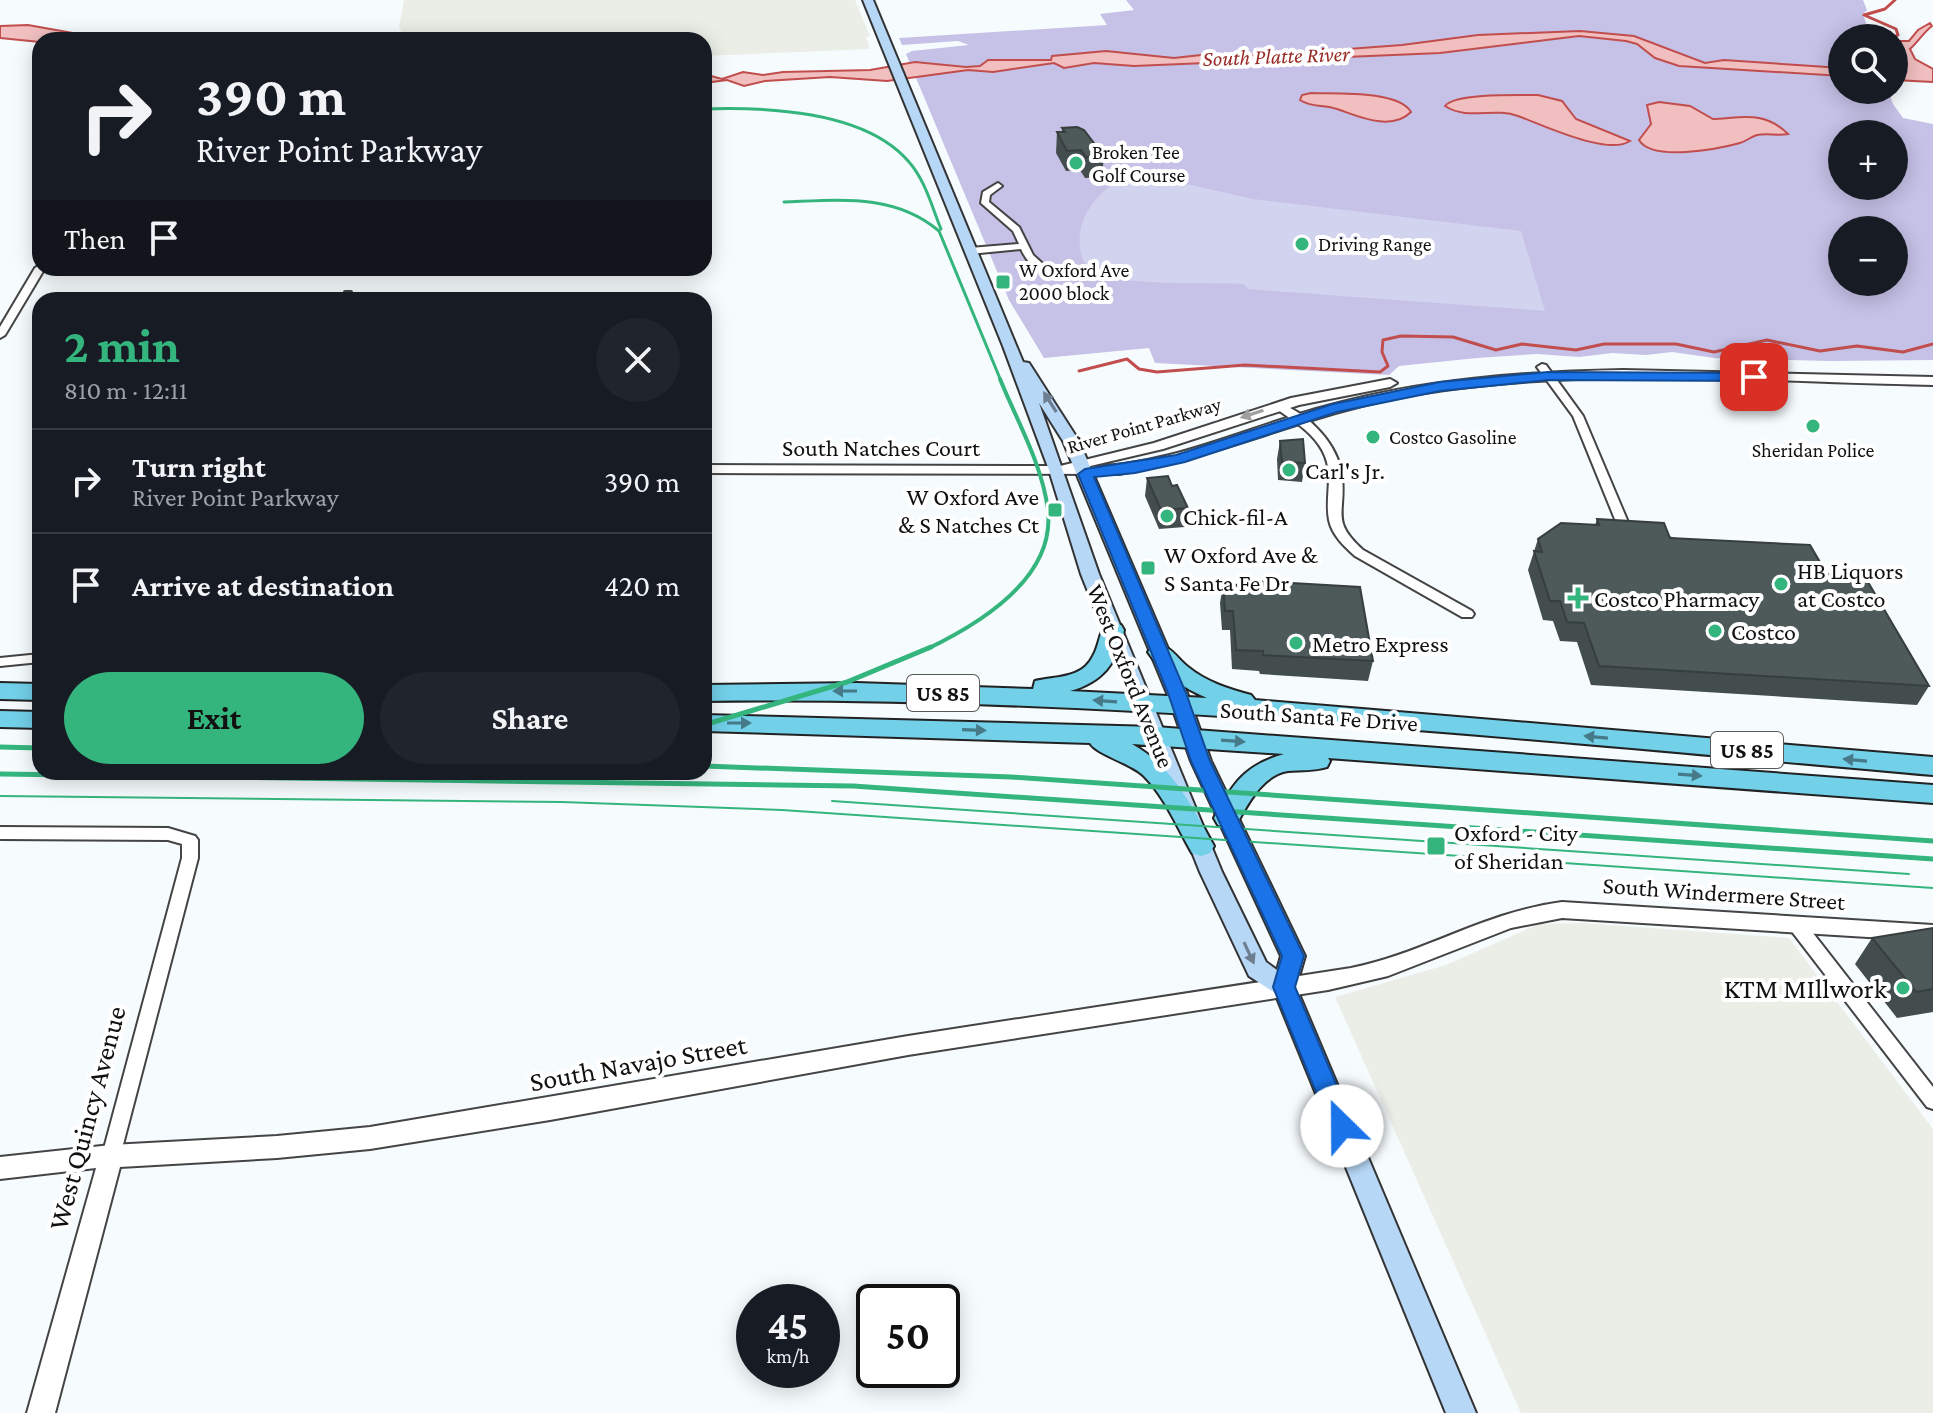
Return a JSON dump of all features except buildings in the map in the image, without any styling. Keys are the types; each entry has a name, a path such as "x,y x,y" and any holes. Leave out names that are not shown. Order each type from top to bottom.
{"highway":[{"path":"897,692 1026,688 1076,682 1102,665 1113,630"},
{"path":"1160,652 1179,673 1198,686 1226,697 1280,710"},
{"path":"0,691 32,692"},
{"name":"South Santa Fe Drive","path":"712,693 897,692 1280,710 1933,766"},
{"path":"0,719 32,720"},
{"name":"South Santa Fe Drive","path":"712,723 1193,738 1933,794"},
{"path":"1077,734 1125,749 1146,761 1159,774 1201,846"},
{"path":"1227,818 1257,772 1289,761 1613,770"}],"main road":[{"name":"West Oxford Avenue","path":"868,0 1010,346 1057,470 1090,574 1201,846 1257,969 1284,987 1461,1413"},
{"name":"West Oxford Avenue","path":"1010,346 1058,415 1083,468 1227,818 1293,956 1284,987"}],"street":[{"path":"998,186 986,194 984,201 1018,232 1024,249 1041,267"},
{"path":"971,254 1024,249"},
{"path":"0,335 35,276"},
{"name":"River Point Parkway","path":"1083,468 1279,406 1405,381 1678,367 1933,374"},
{"path":"1545,372 1582,423 1627,534"},
{"name":"River Point Parkway","path":"1057,470 1135,468 1179,459 1297,419 1419,390 1545,372 1933,381"},
{"path":"1279,406 1318,437 1331,456 1335,472 1334,517 1342,535 1359,553 1467,614"},
{"name":"South Natches Court","path":"712,469 1057,470"},
{"path":"0,662 32,659"},
{"name":"West Quincy Avenue","path":"0,833 168,834 190,840 190,858 41,1413"},
{"name":"South Windermere Street","path":"1284,987 1373,972 1495,922 1544,911 1592,910 1933,933"},
{"path":"1796,924 1933,1101"},
{"name":"South Navajo Street","path":"0,1168 111,1156 271,1148 403,1133 621,1098 851,1055 1284,987"}],"shaded area":[{"path":"404,0 855,0 870,36 866,37 870,49 712,56 712,32 401,32 399,27"},
{"name":"Broken Tee Golf Course","path":"1126,0 1863,0 1867,10 1863,14 1866,24 1828,24 1828,104 1893,104 1903,118 1933,124 1933,360 1714,358 1672,352 1579,357 1537,354 1399,366 1389,375 1155,363 1149,348 1044,358 1009,300 906,54 969,45 958,41 902,45 899,38 1107,25 1100,14 1134,10"},
{"name":"Driving Range","path":"1132,178 1191,185 1253,199 1521,231 1545,311 1248,289 1244,284 1106,277 1095,273 1084,262 1080,247 1082,223 1104,191"},
{"path":"1582,923 1789,938 1933,1129 1933,1413 1521,1413 1335,997 1446,965 1539,924"}],"water":[{"path":"1930,23 1932,26 1910,49 1915,59 1933,69 1933,82 1908,81 1908,41"},
{"path":"28,25 67,32 32,32 32,41 0,38 0,26"},
{"name":"South Platte River","path":"1580,31 1634,36 1705,63 1724,60 1828,67 1828,75 1679,66 1655,58 1637,44 1579,36 1440,53 1134,66 1094,63 1064,68 1054,63 993,72 968,70 887,81 830,77 765,81 744,86 727,80 712,82 712,76 722,79 743,72 763,75 870,70 915,62 966,67 980,66 988,60 1051,60 1052,56 1106,51 1174,58 1402,45 1478,35"},
{"path":"1302,95 1380,97 1404,105 1411,112 1394,121 1374,121 1300,100"},
{"path":"1538,95 1562,101 1576,119 1630,141 1606,145 1575,138 1518,116 1463,113 1445,106 1474,97"},
{"path":"1659,102 1690,106 1713,119 1761,118 1788,134 1757,135 1740,143 1702,150 1657,151 1639,140 1651,124 1647,105"}],"waterway":[{"path":"1885,24 1864,15 1885,9 1895,0"},
{"path":"1079,371 1127,359 1139,369 1157,372 1245,365 1380,372 1388,366 1382,352 1383,340 1401,336 1453,337 1496,350 1522,344 1576,350 1604,344 1676,344 1714,352 1767,340 1820,351 1857,346 1903,352 1933,344"}],"tram line":[{"path":"0,796 562,802 782,810 1933,888"},
{"path":"832,801 1909,874"}],"railway":[{"path":"712,109 756,109 813,115 867,132 890,145 915,169 941,229"},
{"path":"784,202 845,200 885,205 904,210 939,231 1001,381"},
{"path":"931,647 969,626 1010,596 1027,578 1039,558 1047,535 1048,511 1041,477 1000,379"},
{"path":"712,723 847,682 931,647"},
{"path":"927,649 931,647"},
{"path":"0,747 32,748"},
{"path":"712,766 1011,777 1933,841"},
{"path":"0,774 32,774"},
{"path":"426,780 853,786 1933,859"}],"place":[{"name":"Broken Tee Golf Course","path":"1076,163"},
{"name":"Driving Range","path":"1302,244"},
{"name":"W Oxford Ave 2000 block","path":"1003,282"},
{"name":"Sheridan Police","path":"1813,426"},
{"name":"Costco Gasoline","path":"1373,437"},
{"name":"Carl's Jr.","path":"1289,470"},
{"name":"W Oxford Ave & S Natches Ct","path":"1055,510"},
{"name":"Chick-fil-A","path":"1167,516"},
{"name":"W Oxford Ave & S Santa Fe Dr","path":"1148,568"},
{"name":"HB Liquors at Costco","path":"1781,584"},
{"name":"Costco Pharmacy","path":"1578,598"},
{"name":"Costco","path":"1715,631"},
{"name":"Metro Express","path":"1296,643"},
{"name":"Oxford - City of Sheridan","path":"1436,846"},
{"name":"KTM MIllwork","path":"1903,988"}],"route":[{"path":"1342,1126 1284,987 1293,956 1201,761 1177,693 1085,474 1179,459 1333,408 1440,386 1548,376 1754,377"}]}
